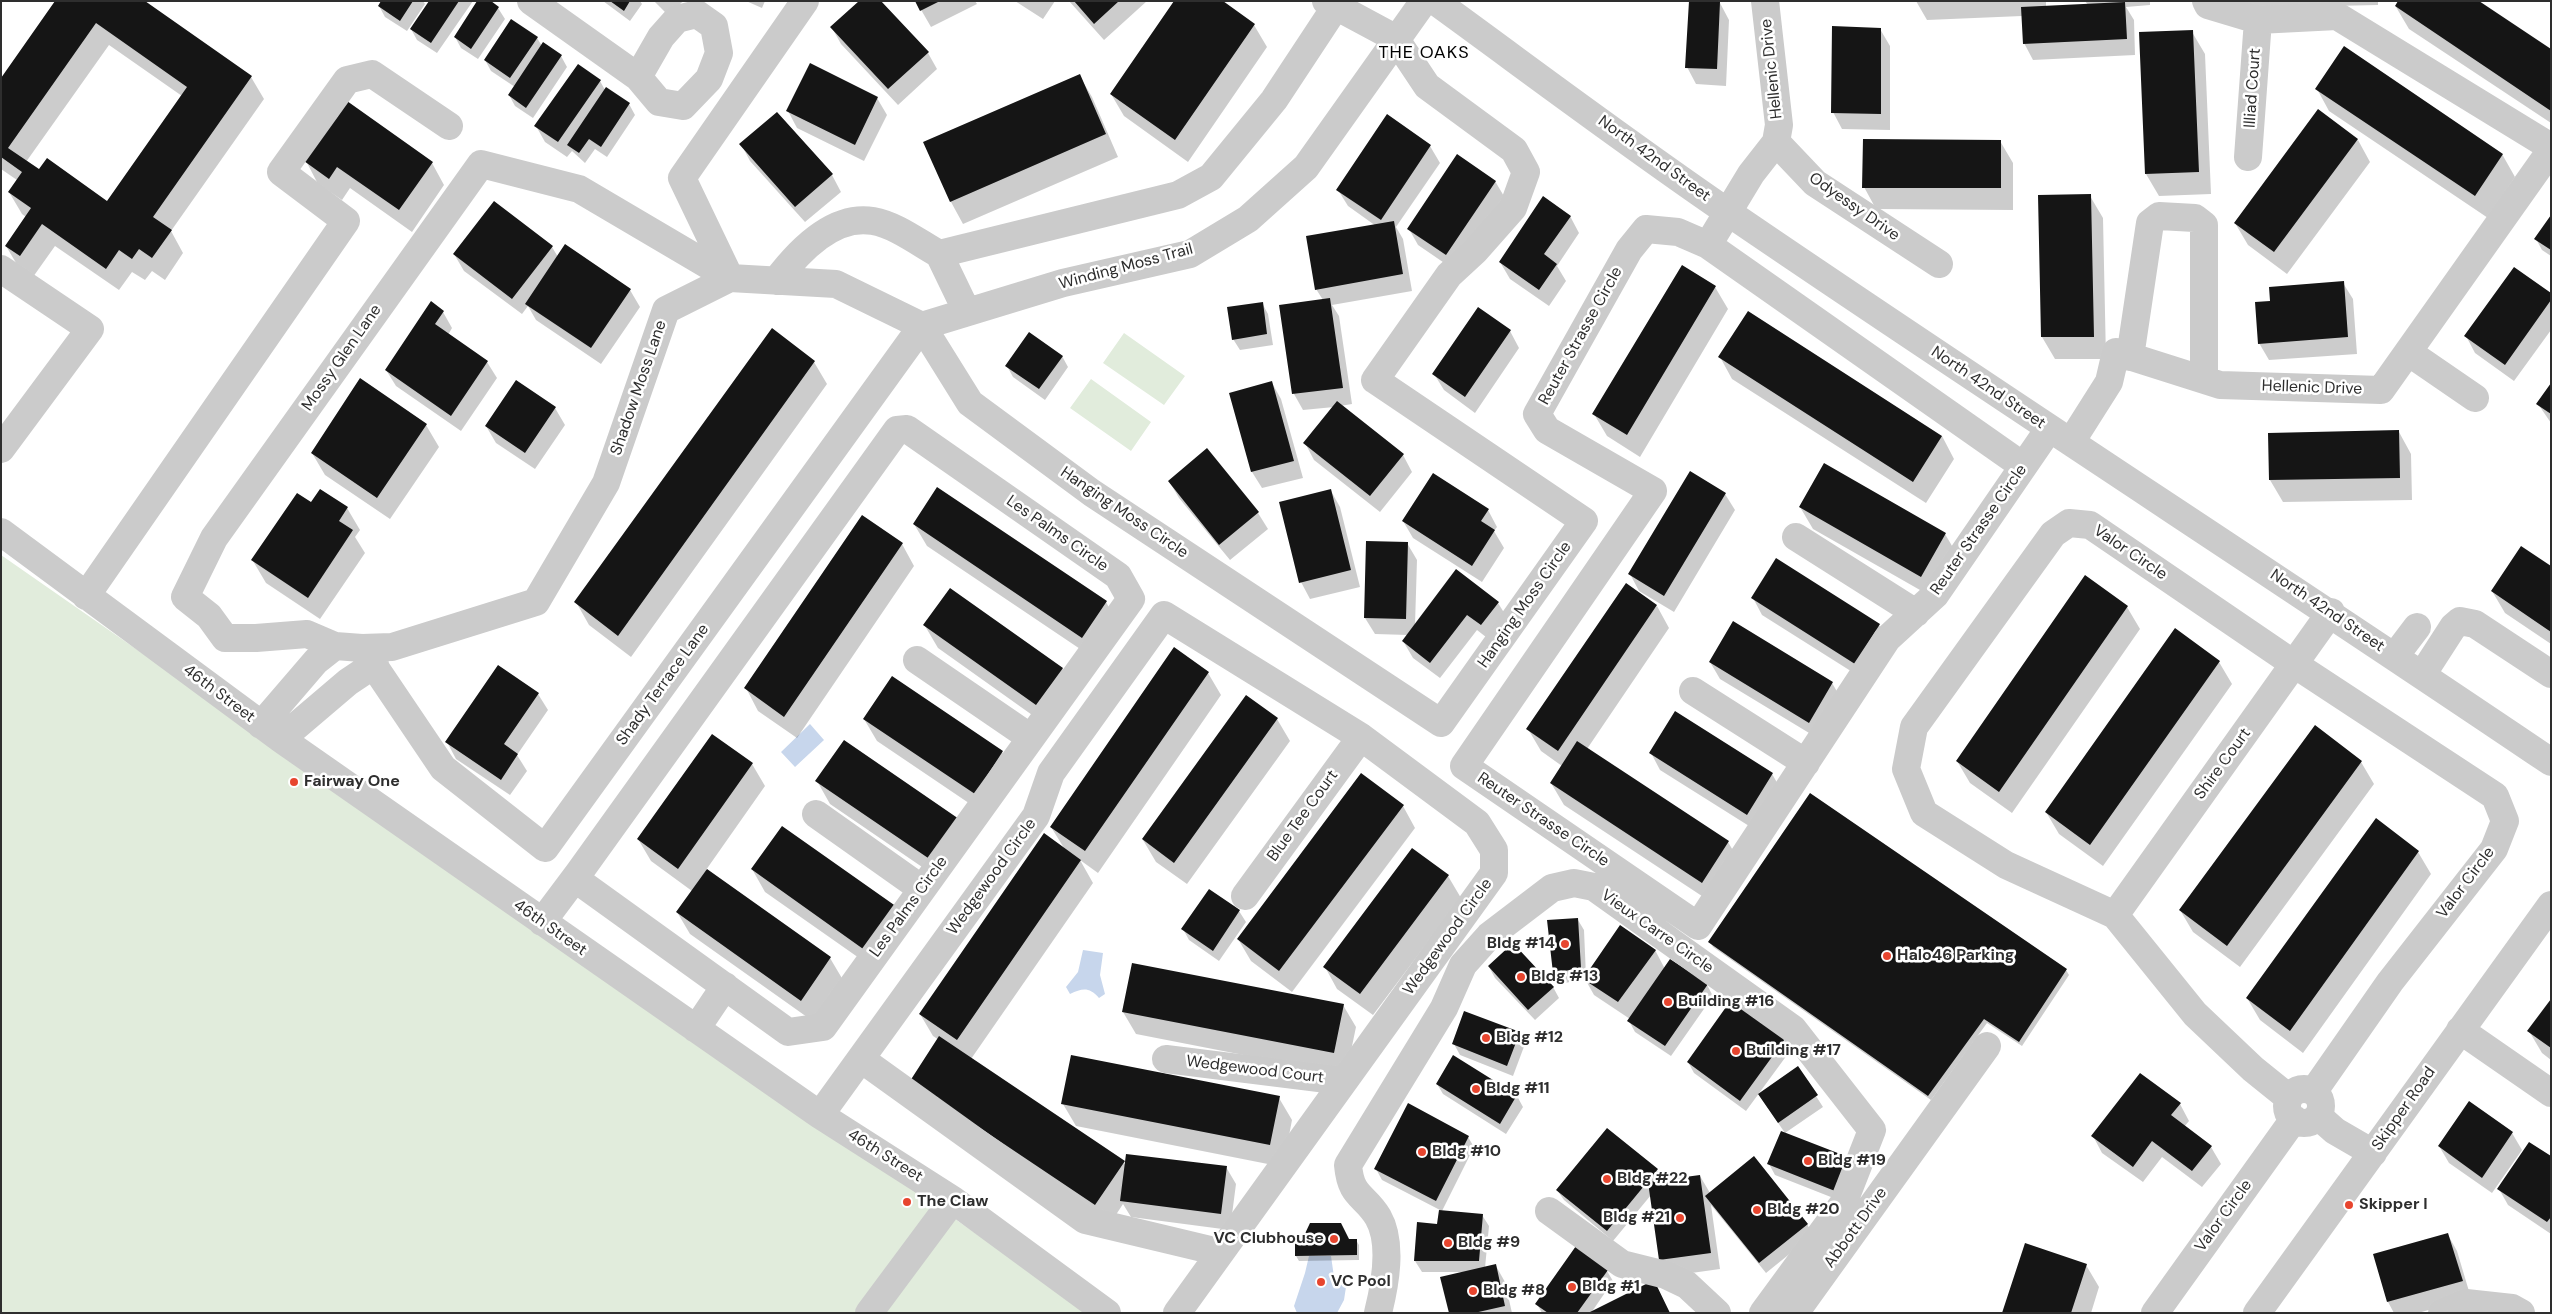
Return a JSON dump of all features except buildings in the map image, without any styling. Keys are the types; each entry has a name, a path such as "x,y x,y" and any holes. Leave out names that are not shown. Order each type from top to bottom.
{"street":[{"path":"531,1 638,77"},
{"path":"805,1 682,178 730,278 836,284 922,326"},
{"name":"Winding Moss Trail","path":"922,326 1063,282 1190,254 1248,219 1306,167 1424,1"},
{"name":"North 42nd Street","path":"1435,1 1728,213 2060,435 2331,612 2551,762"},
{"name":"Hellenic Drive","path":"1728,213 1751,174 1776,142 1778,125 1765,1"},
{"name":"Hellenic Drive","path":"2130,357 2220,385 2381,390 2551,149 2337,16 2258,20 2208,5 2206,1"},
{"path":"939,254 1178,195 1211,178 1274,100 1331,4 1396,38"},
{"name":"Illiad Court","path":"2248,157 2258,20"},
{"name":"Hanging Moss Circle","path":"922,326 970,403 1092,493 1441,723 1584,521 1375,380 1449,274 1476,251 1513,208 1526,172 1514,150 1427,86 1396,38"},
{"path":"86,596 346,221 281,172 347,80 372,74 449,126"},
{"name":"Odyessy Drive","path":"1776,142 1815,183 1939,264"},
{"name":"Mossy Glen Lane","path":"363,658 306,634 256,638 225,638 209,616 185,597 214,538 481,164 579,189 730,278"},
{"path":"1728,213 1708,244 2023,466"},
{"path":"2060,435 2109,382 2116,352 2130,357 2150,223 2159,216 2195,218 2204,224 2204,380"},
{"path":"776,281 793,258 820,236 858,221 873,221 890,227 939,254 967,312"},
{"name":"Reuter Strasse Circle","path":"1708,244 1678,232 1646,229 1629,250 1537,414 1547,430 1653,491 1464,766 1698,926 1887,640 1935,596 2023,466 2060,435"},
{"path":"1,269 90,329 1,449"},
{"name":"Shadow Moss Lane","path":"363,658 392,647 536,602 606,483 666,310 730,278"},
{"name":"Shady Terrace Lane","path":"363,658 442,768 545,848 922,326"},
{"path":"2408,352 2475,398"},
{"name":"Les Palms Circle","path":"542,922 897,430 907,429 1118,576 1131,599 823,1027 788,1032 581,883 578,874"},
{"name":"Valor Circle","path":"2155,1313 2303,1106 2390,982 2494,849 2505,821 2495,796 2294,664 2090,525 2069,523 2053,534 1914,727 1906,769 1924,813 2006,865 2115,915 2196,1014 2252,1069 2303,1106 2335,1131 2373,1153"},
{"name":"46th Street","path":"1,532 271,732 820,1115 954,1200 1107,1313"},
{"path":"1796,537 1916,613"},
{"name":"Wedgewood Circle","path":"1131,599 1164,615 1360,737 1477,823 1494,850 1494,873 1218,1252 1176,1313"},
{"name":"Shire Court","path":"2115,915 2331,612"},
{"name":"Wedgewood Circle","path":"820,1115 1036,816 1051,773 1164,615"},
{"path":"2422,675 2453,626 2460,621 2475,624 2551,674"},
{"path":"2396,656 2417,627"},
{"path":"271,732 348,682 363,658"},
{"path":"271,732 316,661 363,658"},
{"path":"917,660 1031,738"},
{"path":"1692,691 1806,763"},
{"name":"Blue Tee Court","path":"1245,896 1360,737"},
{"path":"816,814 922,889"},
{"name":"Vieux Carre Circle","path":"1378,1313 1385,1273 1383,1233 1378,1217 1356,1194 1349,1180 1348,1165 1444,1008 1463,965 1489,936 1520,914 1537,898 1552,888 1574,883 1594,887 1793,1029 1872,1130 1843,1204 1763,1313"},
{"name":"Skipper Road","path":"2257,1313 2551,905"},
{"path":"696,1029 725,986"},
{"path":"2460,1030 2551,1093"},
{"name":"Abbott Drive","path":"1795,1313 1987,1046"},
{"path":"861,1059 1085,1220 1218,1252"},
{"name":"Wedgewood Court","path":"1166,1060 1343,1081"},
{"path":"869,1313 954,1200"},
{"path":"1550,1212 1622,1264 1666,1275 1686,1285 1717,1313"},
{"path":"2442,1313 2466,1302 2512,1308 2521,1313"}],"green space":[{"path":"1124,333 1185,376 1164,405 1103,363"},
{"path":"1091,379 1151,422 1131,451 1070,408"},
{"path":"1,555 1090,1313 1,1313"}],"water":[{"path":"810,724 824,740 795,767 781,752"},
{"path":"1083,950 1103,953 1100,975 1105,994 1099,998 1089,990 1070,994 1066,987 1078,972"},
{"name":"VC Pool","path":"1309,1256 1331,1256 1334,1277 1346,1287 1344,1300 1337,1313 1297,1313 1294,1306"}],"place":[{"name":"Fairway One","path":"294,782"},
{"name":"Bldg #14","path":"1565,944"},
{"name":"Halo46 Parking","path":"1887,956"},
{"name":"Bldg #13","path":"1521,977"},
{"name":"Building #16","path":"1668,1002"},
{"name":"Bldg #12","path":"1486,1038"},
{"name":"Building #17","path":"1736,1051"},
{"name":"Bldg #11","path":"1476,1089"},
{"name":"Bldg #10","path":"1422,1152"},
{"name":"Bldg #19","path":"1808,1161"},
{"name":"Bldg #22","path":"1607,1179"},
{"name":"The Claw","path":"907,1202"},
{"name":"Skipper I","path":"2349,1205"},
{"name":"Bldg #20","path":"1757,1210"},
{"name":"Bldg #21","path":"1680,1218"},
{"name":"VC Clubhouse","path":"1334,1239"},
{"name":"Bldg #9","path":"1448,1243"},
{"name":"VC Pool","path":"1321,1282"},
{"name":"Bldg #1","path":"1572,1287"},
{"name":"Bldg #8","path":"1473,1291"}],"district":[{"name":"THE OAKS","path":"1424,53"}]}
